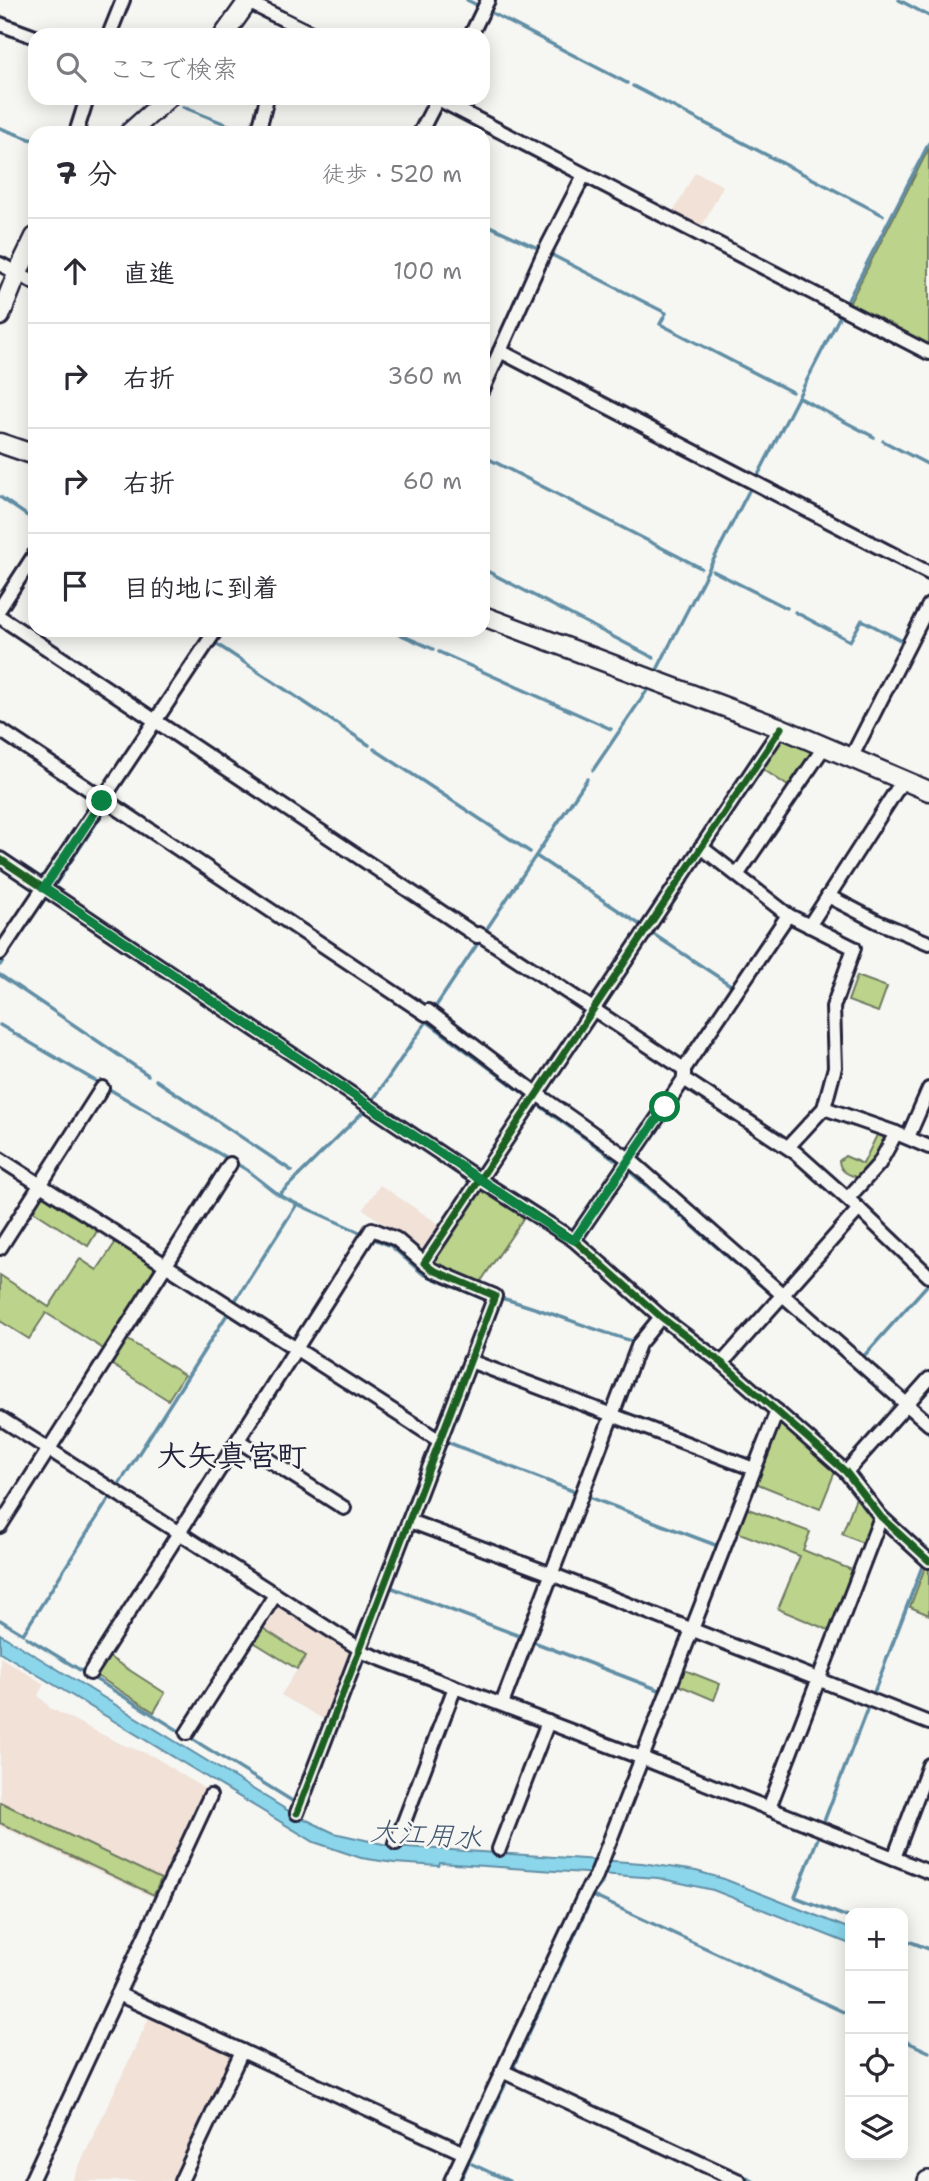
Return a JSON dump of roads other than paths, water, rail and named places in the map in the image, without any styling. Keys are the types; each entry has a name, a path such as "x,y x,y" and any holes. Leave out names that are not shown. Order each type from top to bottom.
{"street":[{"path":"112,28 123,0"},
{"path":"474,28 488,0"},
{"path":"229,28 248,1 293,28"},
{"path":"0,24 28,34"},
{"path":"78,126 85,105"},
{"path":"137,126 160,105"},
{"path":"260,126 265,105"},
{"path":"424,126 434,105"},
{"path":"451,105 929,353"},
{"path":"490,373 543,255 584,175"},
{"path":"0,316 28,251"},
{"path":"0,264 28,280"},
{"path":"500,351 929,573"},
{"path":"0,443 28,453"},
{"path":"0,608 28,565"},
{"path":"851,758 929,605"},
{"path":"0,617 28,636"},
{"path":"490,619 781,728 929,791"},
{"path":"30,637 593,1009 788,1147 848,1198 929,1276"},
{"path":"0,953 211,637"},
{"path":"424,1263 781,728"},
{"path":"0,730 102,802 427,1012 629,1159 929,1424"},
{"path":"738,874 824,747"},
{"path":"809,926 902,780"},
{"path":"701,847 788,915 854,948 833,1007 835,1067 824,1108 788,1147"},
{"path":"0,859 574,1240 661,1317 722,1363 846,1472 881,1517 925,1557 929,1541"},
{"path":"828,896 878,922 929,943"},
{"path":"574,1240 788,915"},
{"path":"0,1248 102,1088"},
{"path":"848,1198 902,1135 929,1089"},
{"path":"824,1108 929,1147"},
{"path":"0,1159 440,1441"},
{"path":"0,1526 230,1164"},
{"path":"722,1363 859,1209"},
{"path":"90,1673 372,1229 396,1239 433,1270 495,1296 298,1813"},
{"path":"502,1704 639,1344 661,1317"},
{"path":"470,1361 754,1469"},
{"path":"846,1472 929,1379"},
{"path":"451,2181 586,1892 596,1876 776,1411"},
{"path":"0,1418 360,1650 929,1872"},
{"path":"239,1440 344,1508"},
{"path":"769,1808 881,1517"},
{"path":"409,1521 929,1723"},
{"path":"187,1733 275,1595"},
{"path":"396,1843 455,1687"},
{"path":"499,1849 548,1722"},
{"path":"894,1858 929,1765"},
{"path":"31,2181 210,1796"},
{"path":"118,1994 464,2153"},
{"path":"181,2181 242,2051"},
{"path":"502,2071 739,2181"}],"water":[{"path":"0,1634 292,1813 334,1833 392,1846 642,1863 696,1871 724,1879 845,1927 845,1942 713,1890 658,1878 440,1863 439,1866 394,1863 361,1858 314,1842 0,1652"}],"waterway":[{"path":"467,0 481,7"},
{"path":"899,0 929,16"},
{"path":"482,28 490,12 627,83"},
{"path":"633,86 883,215"},
{"path":"183,107 230,126"},
{"path":"432,126 441,108"},
{"path":"0,128 28,138"},
{"path":"847,302 929,143"},
{"path":"490,226 542,250"},
{"path":"548,253 666,313 660,324 792,392"},
{"path":"756,479 841,314"},
{"path":"798,397 874,437"},
{"path":"883,441 929,465"},
{"path":"490,460 701,568"},
{"path":"671,642 751,487"},
{"path":"0,497 28,516"},
{"path":"713,571 787,608"},
{"path":"490,573 654,658"},
{"path":"795,612 850,641 862,620 904,642"},
{"path":"406,637 433,649"},
{"path":"215,643 369,745"},
{"path":"655,674 670,644"},
{"path":"439,652 611,729"},
{"path":"593,770 650,686"},
{"path":"374,749 530,852"},
{"path":"486,930 587,779"},
{"path":"55,885 103,813"},
{"path":"536,856 642,926"},
{"path":"0,965 45,898"},
{"path":"650,932 732,986"},
{"path":"434,1009 478,943"},
{"path":"0,975 148,1075"},
{"path":"421,1017 527,1096"},
{"path":"373,1100 427,1021"},
{"path":"0,1025 247,1170 279,1195"},
{"path":"156,1080 292,1171"},
{"path":"536,1103 620,1163"},
{"path":"235,1301 297,1204 279,1195 366,1109"},
{"path":"628,1170 773,1296"},
{"path":"297,1204 364,1234"},
{"path":"374,1239 391,1246 423,1274 488,1301 487,1304"},
{"path":"863,1357 929,1283"},
{"path":"494,1314 501,1298 632,1341"},
{"path":"782,1304 899,1407"},
{"path":"118,1486 228,1313"},
{"path":"751,1460 770,1413"},
{"path":"907,1413 929,1433"},
{"path":"447,1442 578,1493"},
{"path":"688,1621 745,1475"},
{"path":"586,1496 718,1546"},
{"path":"0,1620 23,1634 110,1497"},
{"path":"873,1695 922,1567"},
{"path":"390,1587 522,1637"},
{"path":"26,1637 85,1673"},
{"path":"531,1641 662,1691 661,1693"},
{"path":"92,1677 294,1802 316,1747"},
{"path":"823,1824 869,1704"},
{"path":"819,1835 795,1897 845,1916"},
{"path":"553,1982 594,1893 602,1883"},
{"path":"593,1896 845,2013"},
{"path":"908,1941 929,1949"},
{"path":"520,2073 514,2065 550,1988"},
{"path":"908,2042 929,2052"},
{"path":"460,2181 505,2085"},
{"path":"370,2116 455,2156"},
{"path":"472,2164 509,2181"},
{"path":"740,2175 753,2181"}],"district":[{"name":"大矢真宮町","path":"232,1455"}],"water label":[{"name":"大江用水","path":"426,1834"}]}
